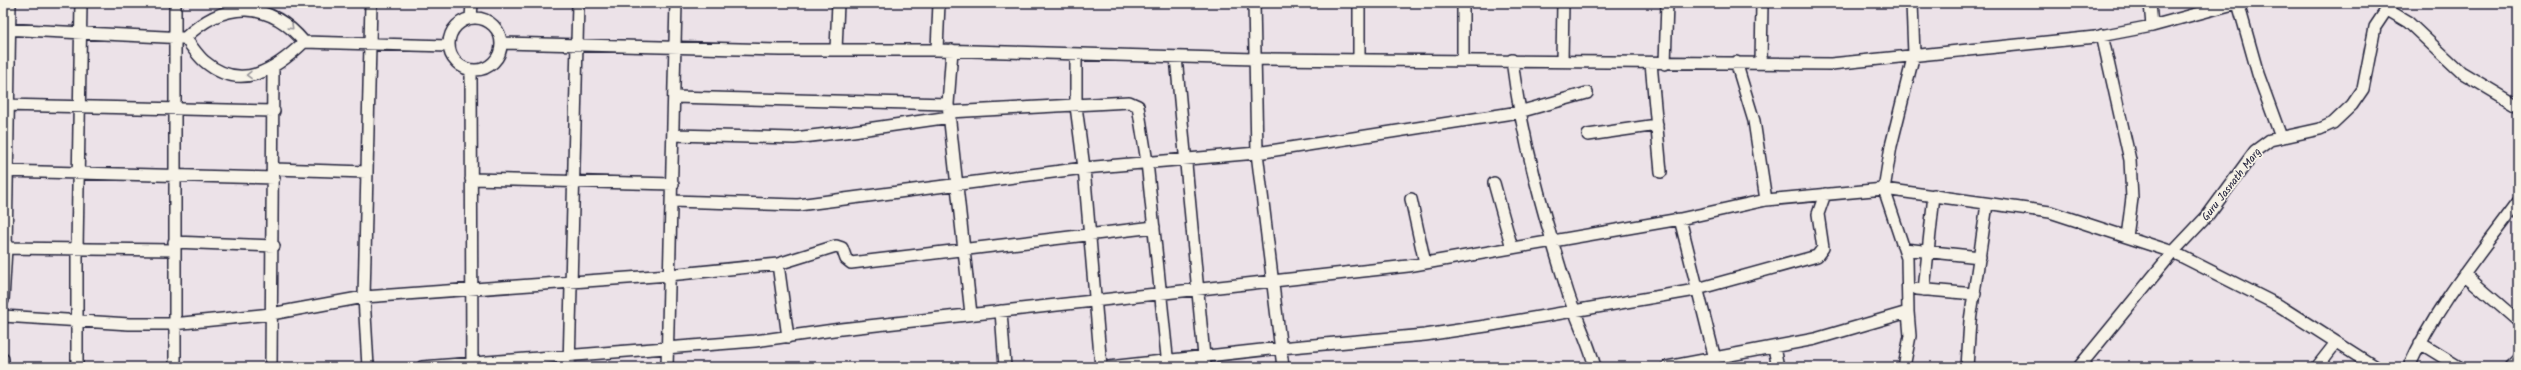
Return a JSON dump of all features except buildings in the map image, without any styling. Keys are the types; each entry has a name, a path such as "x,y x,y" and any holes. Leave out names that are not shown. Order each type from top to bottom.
{"street":[{"path":"3,300 5,248 6,29 10,3"},
{"path":"77,367 77,249 81,3"},
{"path":"175,3 180,38 176,110 173,324 175,367"},
{"path":"368,367 364,297 371,3"},
{"path":"471,18 472,3"},
{"path":"569,367 578,3"},
{"path":"667,367 673,184 676,3"},
{"path":"836,50 838,3"},
{"path":"937,50 939,3"},
{"path":"1254,3 1257,153 1283,367"},
{"path":"1359,3 1359,60"},
{"path":"1463,3 1463,59"},
{"path":"1562,61 1563,3"},
{"path":"1665,64 1667,3"},
{"path":"1761,62 1762,3"},
{"path":"1904,367 1910,336 1908,312 1909,288 1904,249 1884,189 1890,146 1914,54 1912,3"},
{"path":"2150,3 2152,26"},
{"path":"501,43 836,50 952,50 1254,59 1463,59 1665,64 1736,62 1832,64 1914,54 2102,36 2152,26 2238,3 2258,74 2281,137"},
{"path":"180,38 208,15 224,9 244,6 275,8 304,42"},
{"path":"2388,6 2408,22 2461,72 2518,106"},
{"name":"Guru Jasnath Marg","path":"2079,367 2173,252 2208,215 2255,150 2270,140 2320,130 2333,123 2352,105 2363,89 2375,27 2388,6"},
{"path":"471,18 488,22 499,34 501,43 497,58 492,64 479,71 471,71 455,62 448,46 452,31 464,20 471,18"},
{"path":"6,29 180,38 204,61 229,74 261,75 273,69 304,42 448,46"},
{"path":"2102,36 2130,160 2132,198 2127,238"},
{"path":"952,50 949,111 971,314"},
{"path":"1076,54 1076,106 1084,168 1094,300 1101,367"},
{"path":"1176,57 1184,159 1205,361"},
{"path":"1512,60 1519,112 1553,242 1574,311 1580,323 1595,367"},
{"path":"1736,62 1754,121 1766,200"},
{"path":"1651,63 1661,172"},
{"path":"271,367 271,314 274,246 273,69"},
{"path":"471,71 472,366"},
{"path":"672,202 783,206 1084,168 1257,153 1519,112 1587,93"},
{"path":"674,97 949,111 1135,103 1140,111 1148,162 1168,363"},
{"path":"6,105 274,111"},
{"path":"674,135 794,138 949,111"},
{"path":"1588,136 1657,124"},
{"path":"5,171 176,176 366,172"},
{"path":"471,179 673,184"},
{"path":"1494,183 1512,248"},
{"path":"422,367 472,366 570,355 788,337 971,314 1425,263 1680,219 1766,200 1884,189 2050,212 2173,252 2278,305 2336,344 2375,367"},
{"path":"1109,367 1205,361 1280,348 1425,335 1574,311 1698,288 1817,256 1823,248 1818,214 1825,194"},
{"path":"1924,290 1934,196"},
{"path":"1411,198 1425,263"},
{"path":"2409,367 2420,343 2464,274 2518,202"},
{"path":"1968,367 1975,294 1987,204"},
{"path":"1680,219 1716,359"},
{"path":"3,316 129,324 173,324 271,314 364,297 669,274 778,264 836,246 842,248 846,259 851,263 1154,227"},
{"path":"5,248 77,249 174,246 274,246"},
{"path":"1904,249 1980,257"},
{"path":"778,264 788,337"},
{"path":"2464,274 2518,321"},
{"path":"1909,288 1975,294"},
{"path":"1001,311 1005,367"},
{"path":"1667,367 1774,348 1883,321 1908,312"},
{"path":"2420,343 2459,367"},
{"path":"2317,367 2336,344"},
{"path":"1774,348 1778,367"},
{"path":"3,359 3,367"},
{"path":"2510,367 2518,359"}]}
